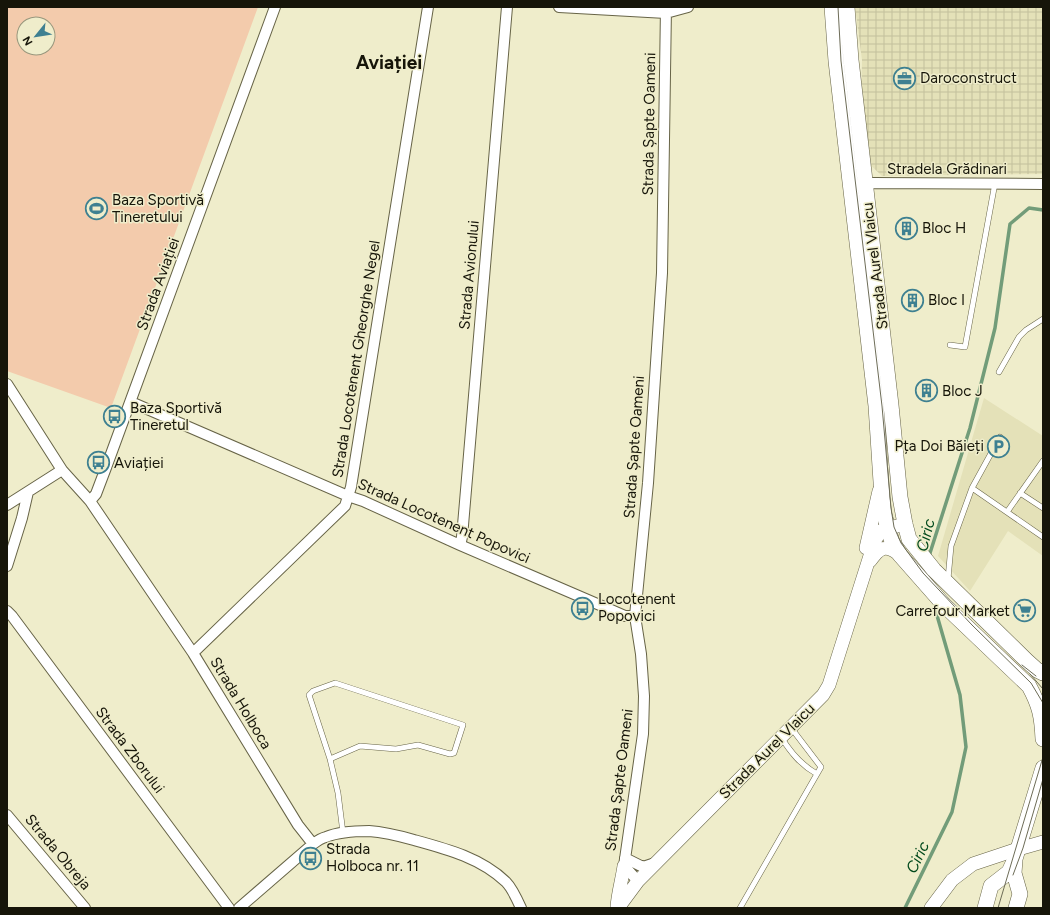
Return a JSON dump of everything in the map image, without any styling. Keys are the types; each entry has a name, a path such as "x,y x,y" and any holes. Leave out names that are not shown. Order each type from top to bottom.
{"main road":[{"name":"Strada Aurel Vlaicu","path":"832,7 836,61 876,406 884,514 892,542 900,555 923,582 946,594 979,616 1040,671"},
{"name":"Strada Aurel Vlaicu","path":"847,7 851,60 892,405 900,497 909,539 934,570 946,594 1029,686 1042,716 1043,739"},
{"path":"985,908 991,886 1009,872 1017,854 1043,768"},
{"path":"1016,908 1020,894 1014,873 1017,854"}],"street":[{"name":"Strada Aviației","path":"90,501 96,494 131,402 275,7"},
{"name":"Strada Locotenent Gheorghe Negel","path":"193,653 345,506 351,487 428,7"},
{"name":"Strada Avionului","path":"460,545 462,537 507,7"},
{"path":"559,7 666,10 688,7"},
{"name":"Strada Șapte Oameni","path":"638,881 624,862 643,734 644,696 635,616 648,483 662,273 666,10"},
{"name":"Stradela Grădinari","path":"851,186 866,184 1043,184"},
{"name":"Strada Holboca","path":"7,384 62,470 90,501 193,653 298,825 313,844"},
{"name":"Strada Locotenent Popovici","path":"131,402 348,496 363,501 460,545 625,616 635,616"},
{"path":"7,505 62,470"},
{"name":"Strada Aurel Vlaicu","path":"867,564 866,545 876,511 881,481"},
{"path":"7,566 22,518 28,492"},
{"name":"Strada Aurel Vlaicu","path":"618,908 638,881 655,863 823,695 829,685 875,540 882,530 905,524"},
{"path":"867,564 878,551 884,548 892,549 900,555"},
{"name":"Strada Zborului","path":"7,611 229,908"},
{"name":"Strada Obreja","path":"7,815 85,908"},
{"path":"239,908 313,844 327,836 369,831 394,835 466,856 490,869 507,883 521,908"},
{"path":"931,908 952,880 973,864 1017,854 1043,842"},
{"path":"618,908 618,895 622,880 624,862 643,867 655,863"}],"lane":[{"path":"950,345 965,347 995,183"},
{"path":"999,372 1019,337 1026,330 1043,319"},
{"path":"946,594 951,546 972,488 1000,438"},
{"path":"1007,512 1043,461"},
{"path":"972,488 1043,537"},
{"path":"1020,493 1043,508"},
{"path":"330,759 360,746 396,749 418,745 450,754 454,753 463,725 335,683 313,691 309,695 330,759 338,793 343,833"},
{"path":"740,908 821,767 791,728"},
{"path":"781,736 790,751 805,767 817,774"}],"shaded area":[{"name":"Baza Sportivă Tineretului","path":"7,7 258,7 111,408 7,371"},
{"path":"855,7 1043,7 1043,174 882,176 860,155 862,60"},
{"path":"984,398 1043,436 1043,556 1008,531 970,591 938,556"}],"waterway":[{"name":"Ciric","path":"930,557 970,428 995,328 1010,224 1029,208 1043,210"},
{"name":"Ciric","path":"905,908 952,812 966,747 960,695 936,612 935,603"}],"tram line":[{"path":"838,7 841,61 882,406 894,527 901,543 923,573 972,625 1031,683 1043,703"},
{"path":"1022,665 1036,676"},
{"path":"1030,674 1043,689"},
{"path":"998,908 1043,757"},
{"path":"1013,875 1023,848 1043,779"}],"place":[{"name":"Daroconstruct","path":"905,78"},
{"name":"Baza Sportivă Tineretului","path":"96,209"},
{"name":"Bloc H","path":"906,228"},
{"name":"Bloc I","path":"912,300"},
{"name":"Bloc J","path":"927,391"},
{"name":"Baza Sportivă Tineretul","path":"114,417"},
{"name":"Pța Doi Băieți","path":"999,446"},
{"name":"Aviației","path":"99,463"},
{"name":"Locotenent Popovici","path":"583,608"},
{"name":"Carrefour Market","path":"1025,611"},
{"name":"Strada Holboca nr. 11","path":"311,858"}],"district":[{"name":"Aviației","path":"389,62"}]}
